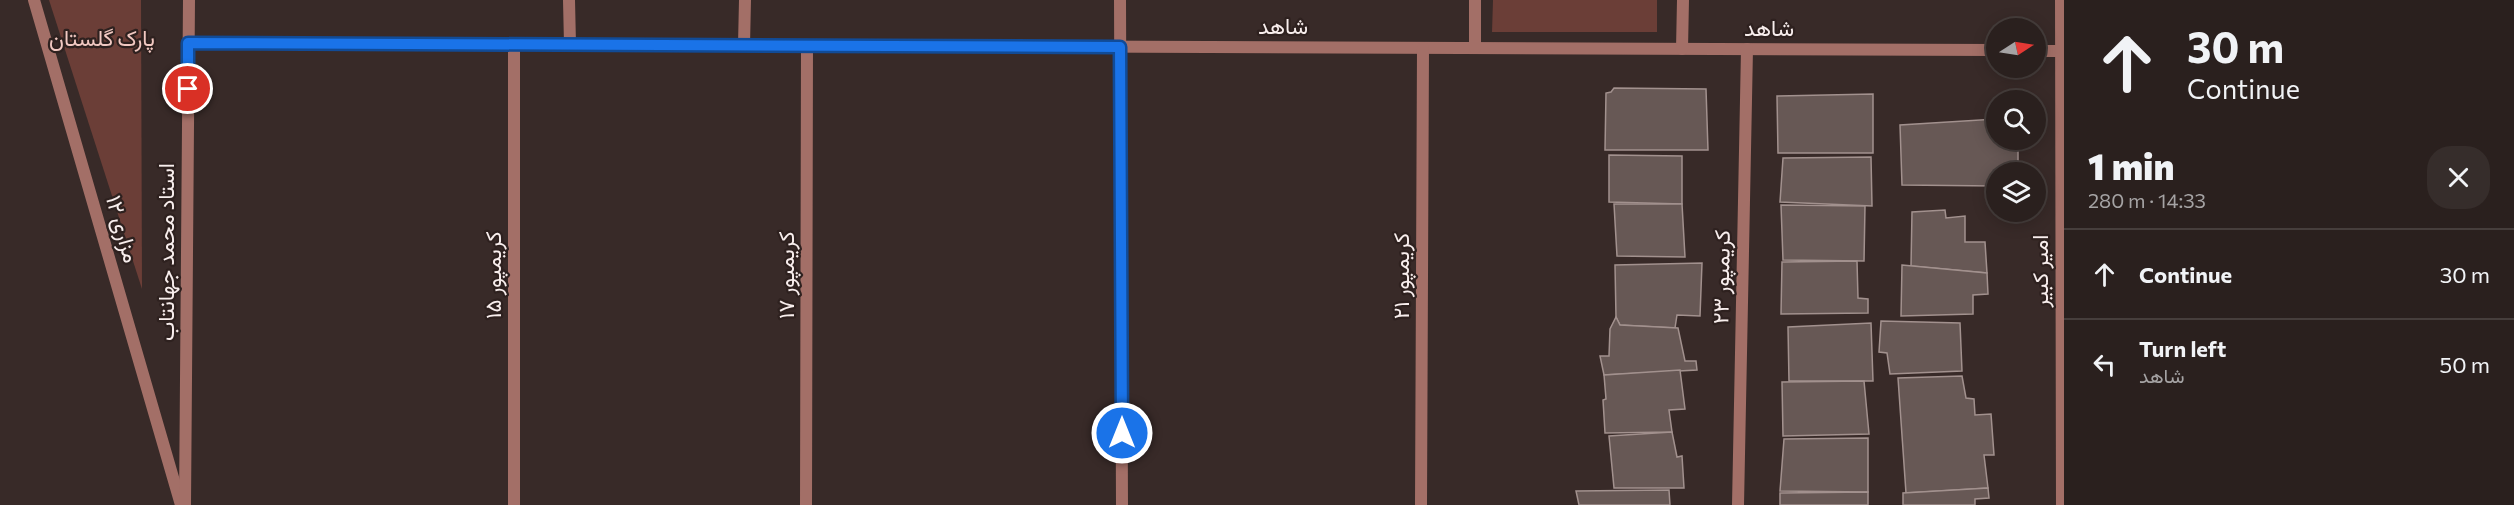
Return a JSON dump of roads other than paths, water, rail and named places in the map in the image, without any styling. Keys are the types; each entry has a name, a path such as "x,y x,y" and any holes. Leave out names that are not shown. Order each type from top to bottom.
{"street":[{"name":"مزاری ۱۲","path":"34,0 183,505"},
{"name":"استاد محمد جهانتاب","path":"183,505 189,0"},
{"path":"569,0 570,44"},
{"path":"744,45 745,0"},
{"path":"1120,0 1122,505"},
{"path":"1475,0 1475,48"},
{"path":"1682,49 1683,0"},
{"name":"امیر کبیر","path":"2061,0 2062,505"},
{"name":"شاهد","path":"188,43 1986,50"},
{"name":"کریمپور ۱۵","path":"514,44 514,505"},
{"name":"کریمپور ۱۷","path":"806,505 807,45"},
{"name":"کریمپور ۲۱","path":"1421,505 1423,48"},
{"name":"کریمپور ۲۳","path":"1737,505 1747,49"},
{"path":"2046,51 2061,51"}],"park label":[{"name":"پارک گلستان","path":"102,38"}]}
